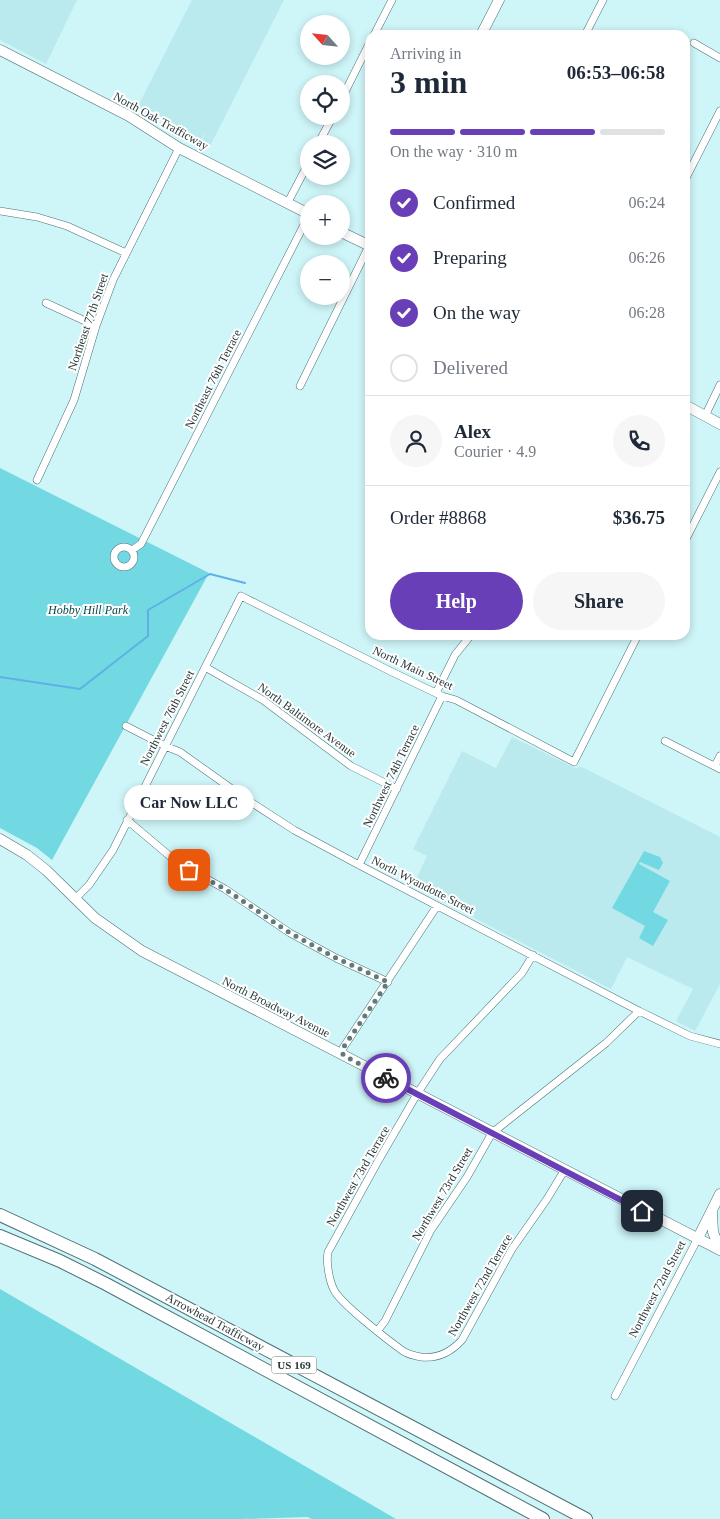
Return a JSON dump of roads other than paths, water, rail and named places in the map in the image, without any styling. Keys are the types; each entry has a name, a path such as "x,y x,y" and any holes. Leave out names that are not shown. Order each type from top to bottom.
{"highway":[{"name":"Arrowhead Trafficway","path":"0,1215 95,1259 586,1519"},
{"name":"Arrowhead Trafficway","path":"0,1236 60,1261 106,1284 543,1519"}],"street":[{"path":"377,30 392,0"},
{"path":"483,30 499,0"},
{"path":"588,30 603,0"},
{"path":"694,43 720,58"},
{"name":"North Oak Trafficway","path":"0,50 129,116 179,148 300,210"},
{"path":"350,82 365,52"},
{"path":"690,170 720,111"},
{"name":"Northeast 77th Street","path":"37,480 72,406 96,326 113,280 179,148"},
{"path":"287,204 300,179"},
{"path":"0,211 67,226 126,253"},
{"name":"Northeast 76th Terrace","path":"132,550 141,544 300,233"},
{"path":"350,236 365,243"},
{"path":"300,386 365,255"},
{"path":"46,303 96,326"},
{"path":"705,416 720,385"},
{"path":"690,408 720,424"},
{"path":"690,531 720,472"},
{"name":"Northwest 76th Street","path":"76,898 89,885 104,864 241,596"},
{"name":"North Main Street","path":"241,596 439,695 456,700 574,762 635,640"},
{"name":"Northwest 74th Terrace","path":"358,865 397,790 439,695 452,658 467,640"},
{"name":"North Baltimore Avenue","path":"205,667 263,700 351,766 397,790"},
{"name":"North Wyandotte Street","path":"126,726 180,752 246,799 294,830 358,865 639,1011 690,1036 720,1044"},
{"path":"665,741 717,768 720,756"},
{"path":"127,820 178,863 225,889 290,933 336,958 388,982"},
{"name":"North Broadway Avenue","path":"0,839 27,855 46,870 95,918 142,951 697,1240 720,1250"},
{"path":"343,1055 343,1048 437,906"},
{"name":"Northwest 73rd Terrace","path":"378,1330 333,1289 327,1260 330,1248 417,1094 451,1047 522,973 533,955"},
{"name":"Northwest 73rd Street","path":"378,1330 385,1321 431,1230 467,1177 492,1133 606,1043 639,1011"},
{"name":"Northwest 72nd Terrace","path":"378,1330 402,1350 413,1355 428,1357 442,1355 451,1351 462,1340 512,1249 548,1199 564,1171"},
{"name":"Northwest 72nd Street","path":"615,1396 720,1194"},
{"path":"712,1210 713,1232 720,1250"}],"waterway":[{"path":"0,677 80,689 148,636 148,610 210,574 245,583"}],"place":[{"name":"Car Now LLC","path":"189,870"}],"park label":[{"name":"Hobby Hill Park","path":"88,610"}]}
